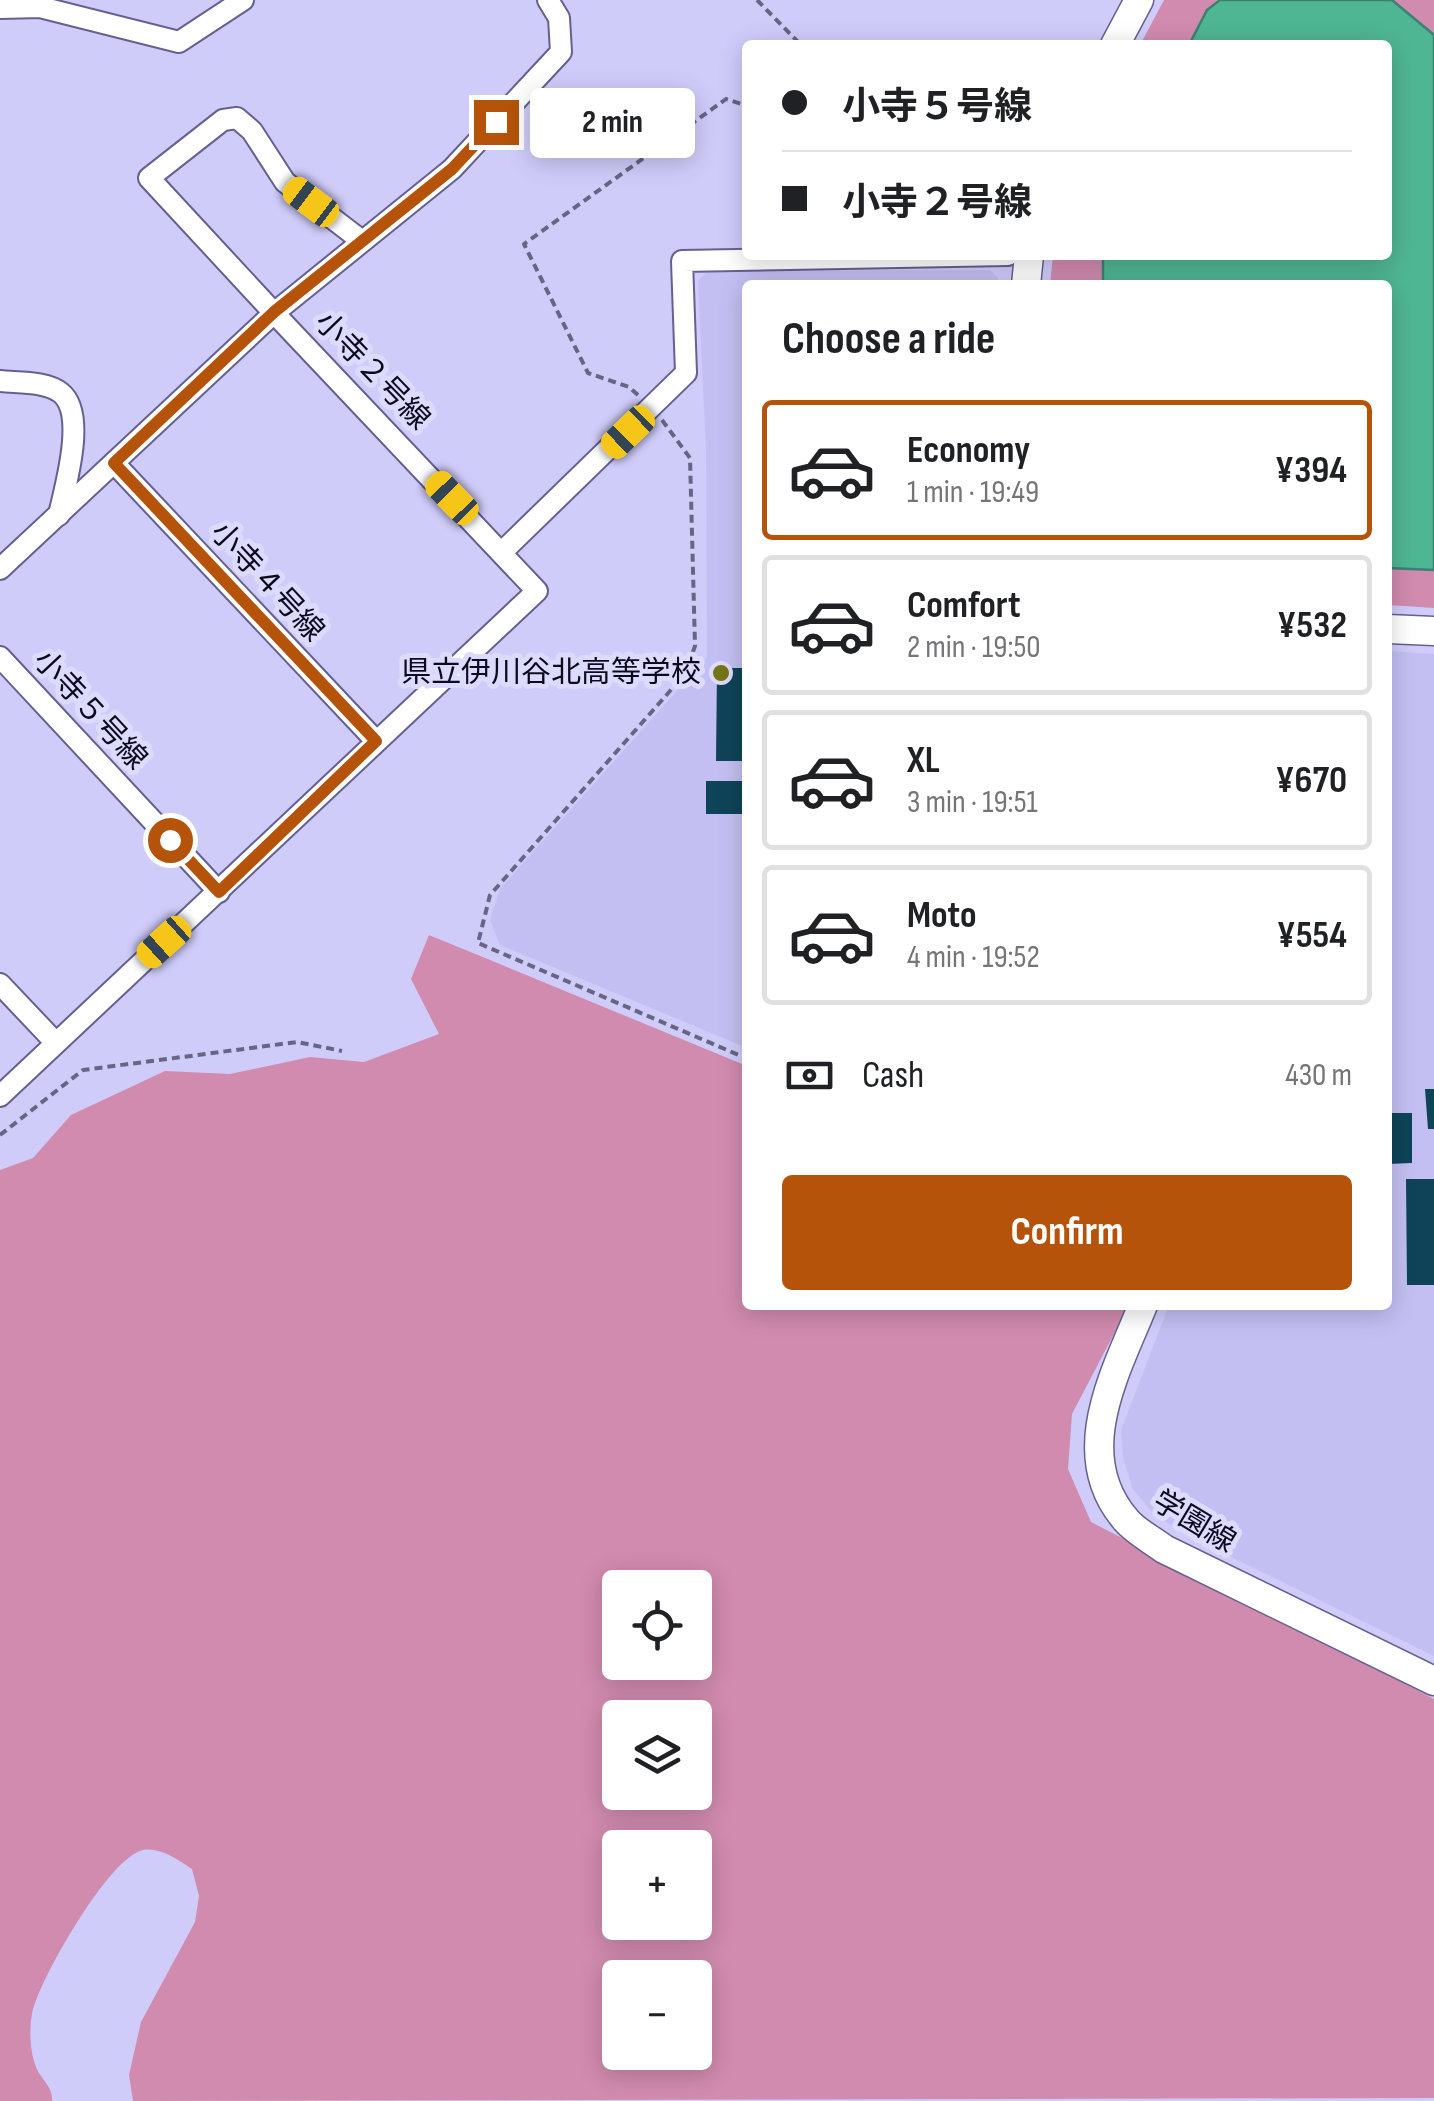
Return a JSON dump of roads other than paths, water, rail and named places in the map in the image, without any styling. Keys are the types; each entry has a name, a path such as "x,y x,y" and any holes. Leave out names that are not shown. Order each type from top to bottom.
{"street":[{"path":"0,8 40,7 180,42 243,0"},
{"name":"小寺２号線","path":"0,570 274,312 452,169 562,52 559,18 548,0"},
{"path":"1118,40 1139,0"},
{"path":"274,312 149,178 223,120 236,118 252,130 285,182 362,241"},
{"path":"502,552 686,374 682,261 742,260"},
{"name":"小寺２号線","path":"0,1096 537,591 274,312"},
{"path":"0,382 36,384 62,393 73,412 72,452 59,515"},
{"name":"小寺４号線","path":"114,463 376,741"},
{"path":"1392,629 1434,631"},
{"name":"小寺５号線","path":"0,657 219,892"},
{"path":"0,984 55,1042"},
{"name":"学園線","path":"1141,1310 1104,1404 1098,1439 1104,1480 1126,1520 1164,1549 1434,1681"}],"place":[{"name":"県立伊川谷北高等学校","path":"721,673"}]}
